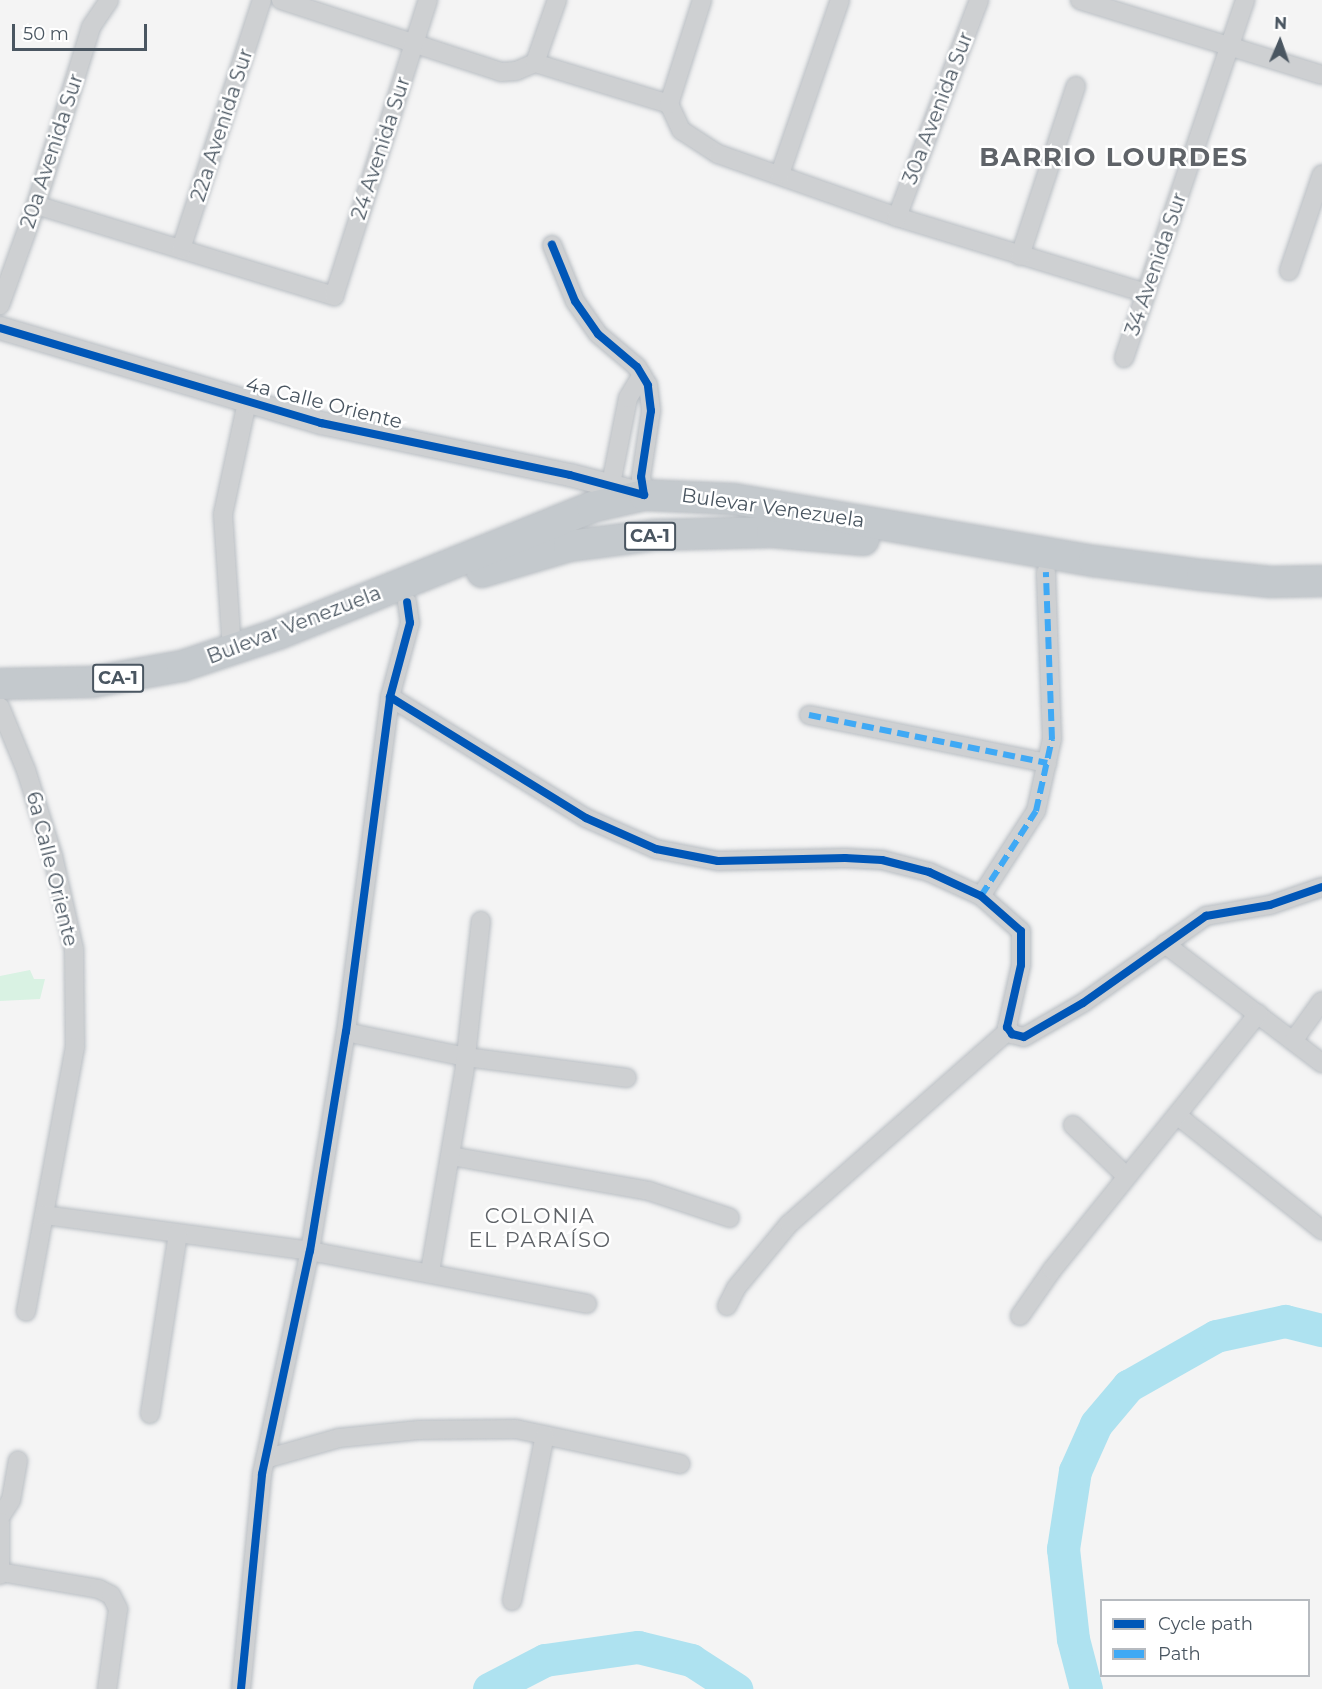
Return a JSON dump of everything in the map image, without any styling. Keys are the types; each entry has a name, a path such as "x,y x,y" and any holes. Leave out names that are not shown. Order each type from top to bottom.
{"highway":[{"name":"Bulevar Venezuela","path":"0,684 119,678 182,666 232,650 609,494 734,499 1094,561 1271,582 1322,580"},
{"path":"628,539 647,522 650,512 644,495"},
{"name":"Bulevar Venezuela","path":"0,702 76,703 121,698 250,661 518,559 569,546 628,539 772,532 846,538 1186,594 1283,599 1322,597"},
{"path":"1283,599 1322,592"}],"street":[{"name":"20a Avenida Sur","path":"0,304 36,205 91,27 109,0"},
{"name":"22a Avenida Sur","path":"181,249 262,0"},
{"path":"281,0 501,72 516,71 535,63 669,104"},
{"name":"24 Avenida Sur","path":"181,249 334,296 428,0"},
{"path":"535,63 556,0"},
{"path":"702,0 669,104 681,130 712,152 897,217 1146,293"},
{"path":"780,174 840,0"},
{"name":"30a Avenida Sur","path":"897,217 979,0"},
{"path":"1080,0 1230,49 1322,75"},
{"name":"34 Avenida Sur","path":"1124,358 1245,0"},
{"path":"1020,256 1076,86"},
{"path":"1289,271 1322,174"},
{"path":"36,205 181,249"},
{"path":"552,245 574,301 598,334 642,375 651,394 651,411 641,477 644,495"},
{"name":"4a Calle Oriente","path":"0,328 321,423 609,494"},
{"path":"609,494 628,398 642,375"},
{"path":"232,650 223,514 247,402"},
{"path":"981,896 1036,811 1052,739 1046,572"},
{"path":"241,1689 265,1459 310,1251 346,1032 390,698 410,623 407,602"},
{"path":"390,698 586,818 656,849 718,861 882,860 929,872 981,896 1021,932 1021,965 1007,1018 1009,1030"},
{"name":"6a Calle Oriente","path":"0,707 26,770 53,856 74,949 75,1047 26,1311"},
{"path":"809,715 1047,763"},
{"path":"1009,1030 1024,1037 1083,1003 1211,914 1270,905 1322,887"},
{"path":"430,1272 466,1057 481,921"},
{"path":"1166,944 1322,1064"},
{"path":"1293,1041 1322,1001"},
{"path":"1020,1316 1033,1294 1258,1014"},
{"path":"727,1305 736,1288 789,1224 1009,1030"},
{"path":"346,1032 466,1057 627,1078"},
{"path":"1178,1116 1322,1230"},
{"path":"1073,1125 1126,1176"},
{"path":"451,1156 649,1191 730,1218"},
{"path":"45,1215 310,1251 430,1272 586,1304"},
{"path":"150,1414 178,1234"},
{"path":"265,1459 339,1438 420,1430 516,1429 681,1464"},
{"path":"512,1601 545,1435"},
{"path":"0,1517 11,1500 18,1461"},
{"path":"0,1522 0,1574 99,1589 111,1595 118,1609 108,1689"}],"green space":[{"path":"30,970 34,979 45,979 40,999 0,1001 0,976"}],"waterway":[{"path":"1086,1689 1073,1639 1063,1549 1075,1471 1096,1424 1128,1386 1216,1336 1285,1321 1322,1330"},
{"path":"489,1689 545,1660 638,1647 691,1660 736,1689"}],"marked path":[{"path":"981,896 1036,811 1052,739 1046,572"},
{"path":"809,715 1047,763"}],"cycle path":[{"path":"0,328 321,423 570,475 644,495 641,477 651,411 648,385 637,367 598,334 575,301 552,245"},
{"path":"241,1689 262,1474 310,1251 346,1032 390,697 410,623 407,602"},
{"path":"390,697 586,818 656,849 718,861 845,858 882,860 929,872 981,896 1021,931 1021,965 1007,1027 1012,1034 1024,1037 1083,1003 1206,916 1270,905 1322,887"}],"district":[{"name":"BARRIO LOURDES","path":"1114,158"},
{"name":"COLONIA EL PARAÍSO","path":"540,1228"}]}
